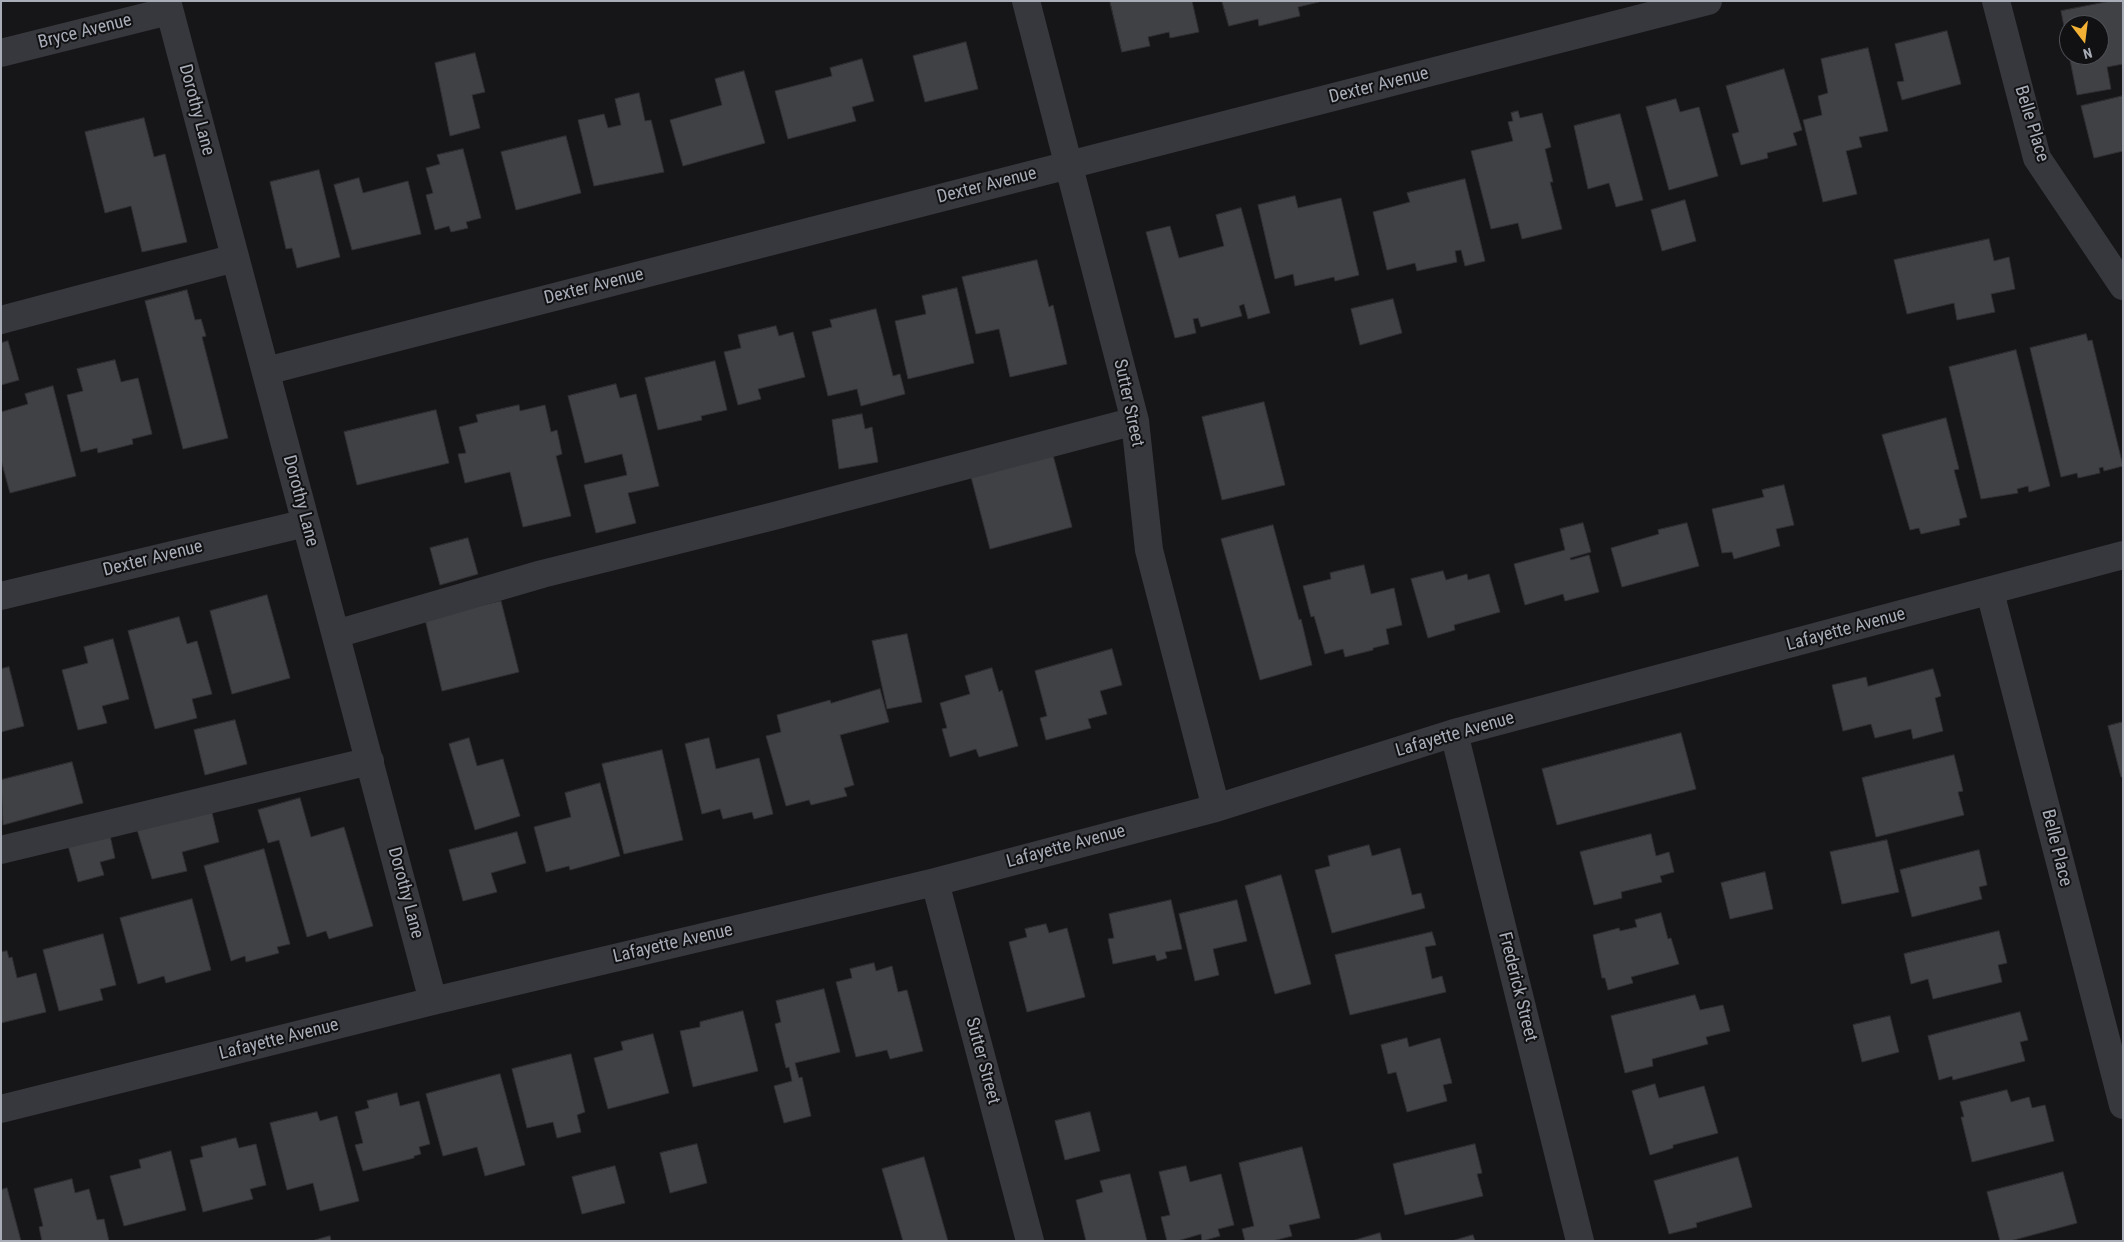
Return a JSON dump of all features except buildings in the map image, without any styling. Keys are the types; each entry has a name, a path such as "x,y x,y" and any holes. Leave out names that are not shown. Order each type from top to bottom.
{"street":[{"name":"Sutter Street","path":"1026,1 1135,421 1149,550 1216,808"},
{"name":"Dexter Avenue","path":"266,371 1708,1"},
{"name":"Belle Place","path":"1996,1 2037,158 2123,286"},
{"name":"Bryce Avenue","path":"1,53 168,6"},
{"name":"Dorothy Lane","path":"168,6 433,1001"},
{"path":"1,320 235,258"},
{"path":"336,634 542,574 774,516 1135,421"},
{"name":"Dexter Avenue","path":"1,596 306,523"},
{"name":"Lafayette Avenue","path":"1,1109 433,1001 935,882 1216,808 1454,734 2123,555"},
{"name":"Belle Place","path":"1990,592 2123,1105"},
{"name":"Frederick Street","path":"1454,734 1580,1241"},
{"path":"1,850 370,761"},
{"name":"Sutter Street","path":"935,882 1030,1241"}]}
